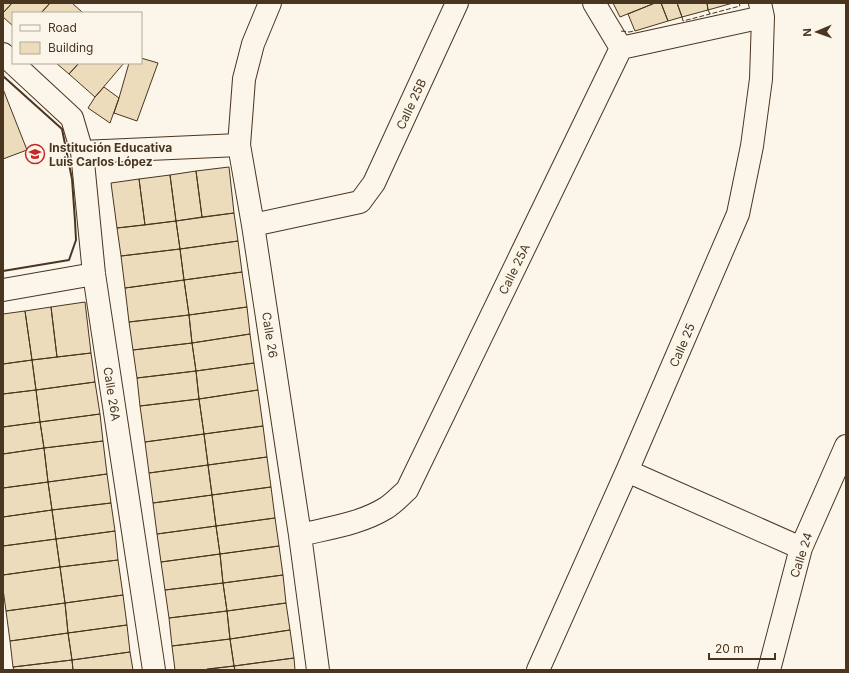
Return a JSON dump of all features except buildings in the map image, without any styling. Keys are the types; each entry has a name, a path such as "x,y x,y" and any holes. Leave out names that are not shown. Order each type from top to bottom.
{"street":[{"name":"Calle 25B","path":"254,225 360,202 374,183 457,3"},
{"path":"594,3 621,48 762,10"},
{"name":"Calle 26","path":"267,4 253,44 244,79 239,145 254,225 300,535 318,670"},
{"name":"Calle 25","path":"538,670 627,471 738,214 752,146 761,80 762,10"},
{"name":"Calle 25A","path":"300,535 365,519 387,508 407,490 621,48"},
{"name":"Calle 26A","path":"3,54 12,62"},
{"name":"Calle 26A","path":"14,64 72,118 82,152 94,274 154,670"},
{"path":"82,152 239,145"},
{"path":"3,290 94,274"},
{"name":"Calle 24","path":"769,670 801,548 846,446"},
{"path":"627,471 801,548"}],"fence":[{"path":"708,10 710,14 740,6 739,3"},
{"path":"682,17 683,21 710,14 709,12"},
{"path":"621,31 635,31"}],"wall":[{"path":"3,76 62,129 72,179 76,240 69,260 3,271"}],"place":[{"name":"Institución Educativa Luis Carlos López","path":"35,154"}]}
